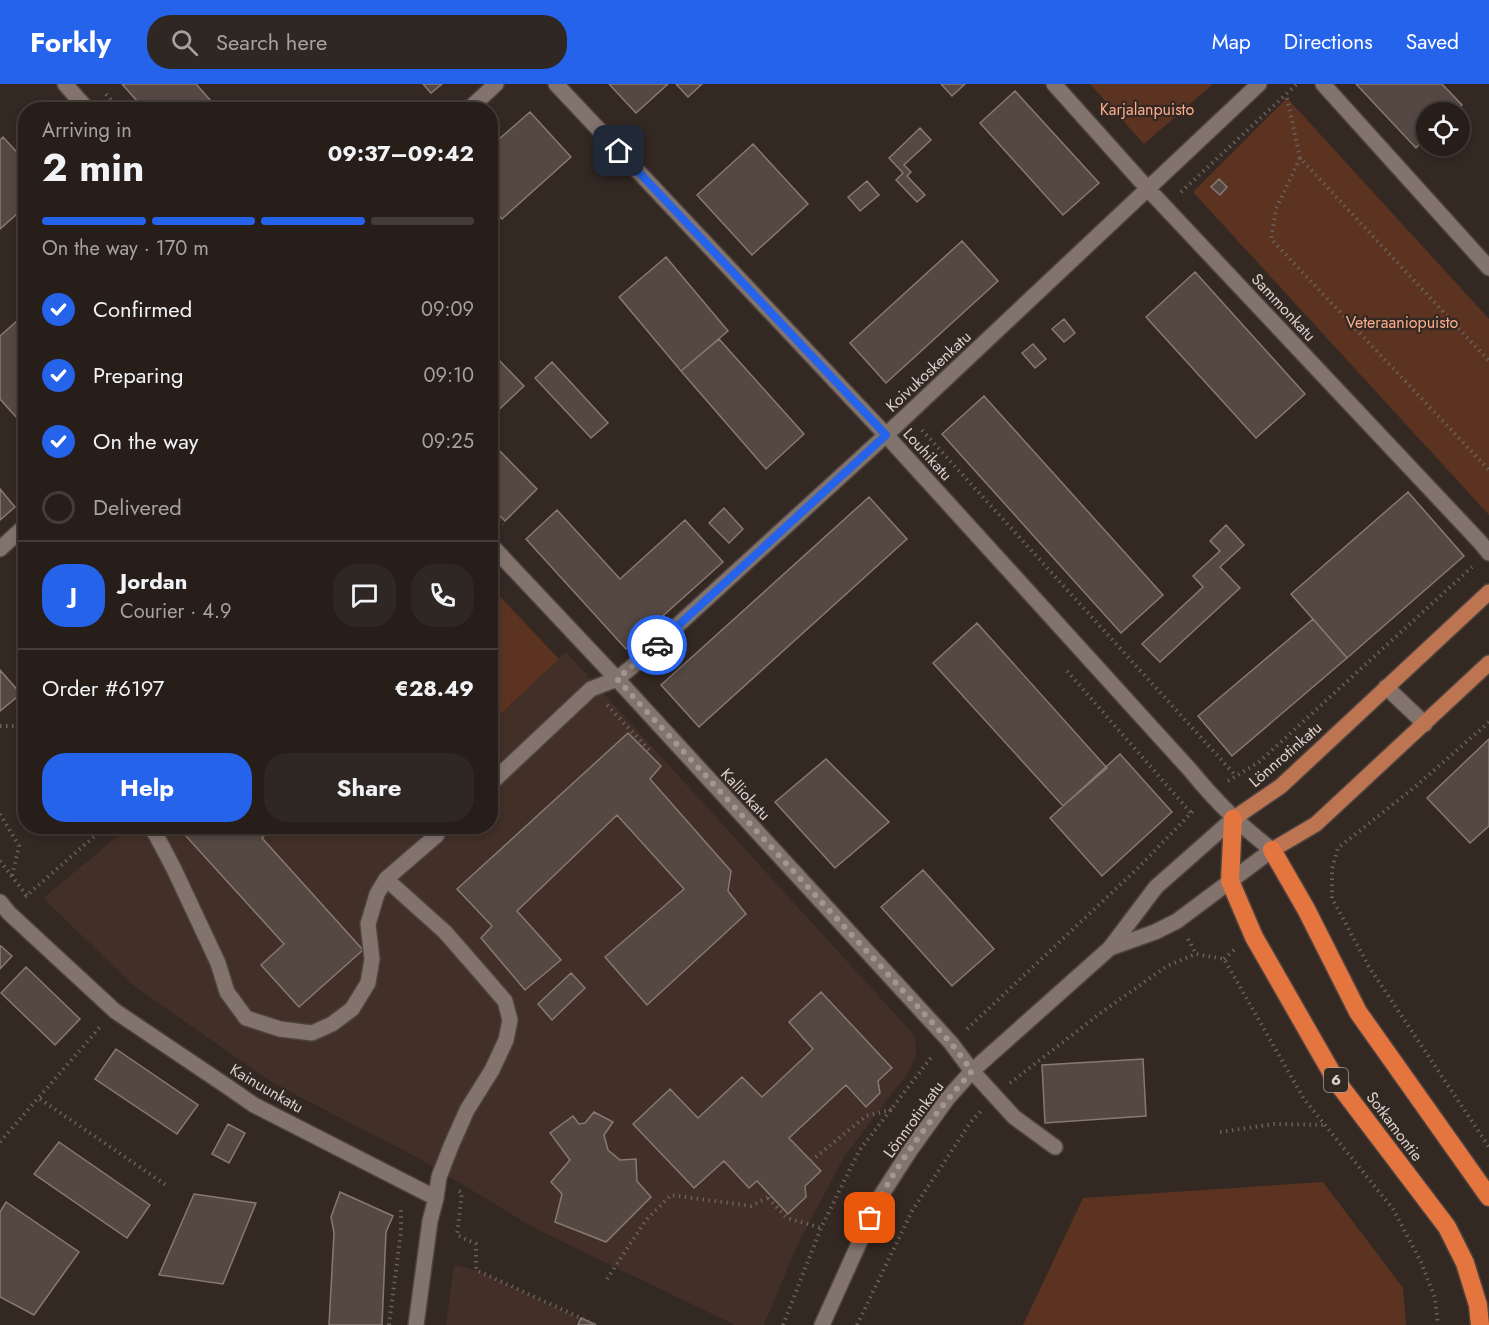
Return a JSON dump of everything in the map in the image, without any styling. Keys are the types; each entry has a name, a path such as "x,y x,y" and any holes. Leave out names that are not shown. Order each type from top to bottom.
{"highway":[{"name":"Sotkamontie","path":"1233,819 1230,881 1254,937 1337,1082 1447,1227 1465,1263 1478,1305 1480,1325"},
{"path":"1272,850 1306,909 1358,1012 1489,1197"}],"main road":[{"name":"Lönnrotinkatu","path":"1233,819 1281,786 1489,592"},
{"name":"Lönnrotinkatu","path":"1272,850 1316,824 1489,663"}],"street":[{"path":"65,84 81,102"},
{"path":"477,102 496,84"},
{"name":"Louhikatu","path":"556,84 886,435 1233,819 1272,850"},
{"name":"Sammonkatu","path":"1054,84 1147,188 1488,552"},
{"name":"Koivukoskenkatu","path":"498,776 591,689 617,679 886,435 1259,84"},
{"path":"1323,84 1489,268"},
{"path":"0,549 18,532"},
{"name":"Kalliokatu","path":"498,553 951,1043 994,1097 1014,1117 1055,1147"},
{"path":"1386,687 1425,724"},
{"name":"Lönnrotinkatu","path":"822,1325 880,1197 911,1149 948,1099 972,1071 1110,948 1156,887 1233,819"},
{"path":"156,834 218,963 227,992 246,1018 280,1029 312,1033 332,1024 352,1009 368,983 372,960 368,924 372,906 386,879 432,834"},
{"name":"Lönnrotinkatu","path":"1110,948 1178,921 1272,850"},
{"path":"386,879 445,932 505,1001 510,1020 506,1040 497,1060 467,1110 440,1177 430,1221 416,1325"},
{"name":"Kainuunkatu","path":"3,912 115,1011 254,1105 436,1198"}],"path":[{"path":"105,93 113,102"},
{"path":"1287,98 1299,158 1489,361"},
{"path":"1299,158 1276,209 1271,239 1489,470"},
{"path":"908,414 1236,776"},
{"path":"1281,786 1259,762 1488,552"},
{"path":"1489,722 1416,786 1338,848 1332,869 1332,898 1370,967 1489,1147"},
{"path":"0,726 18,726"},
{"path":"0,814 19,846 12,876"},
{"path":"1316,824 1338,848"},
{"path":"3,912 96,834"},
{"path":"857,1325 912,1211 970,1123 994,1097 1040,1059 1167,966 1196,954 1224,958 1304,1099 1393,1209 1421,1262 1435,1298 1438,1325"},
{"path":"0,1142 115,1011"},
{"path":"40,1099 166,1185"},
{"path":"811,1161 866,1116 894,1108"},
{"path":"1220,1132 1274,1124 1325,1125"},
{"path":"607,1279 646,1220 671,1195 751,1206 769,1197 787,1218 821,1228"}],"shaded area":[{"path":"566,652 915,1036 916,1055 910,1070 844,1157 796,1248 764,1325 735,1325 536,1229 422,1160 273,1083 134,986 43,898 121,834 498,834 498,716"},
{"path":"454,1265 476,1270 593,1325 446,1325"}],"green space":[{"name":"Karjalanpuisto","path":"1090,84 1213,84 1144,144"},
{"name":"Veteraaniopuisto","path":"1287,98 1489,319 1489,515 1193,192"},
{"path":"498,594 559,659 498,716"},
{"path":"1323,1182 1403,1288 1406,1325 1023,1325 1083,1198"}],"building":[{"path":"122,84 196,84 212,102 138,102"},
{"path":"423,84 442,84 431,93"},
{"path":"609,84 668,84 636,113"},
{"path":"676,84 702,84 688,97"},
{"path":"941,84 965,84 952,96"},
{"path":"1356,84 1442,84 1459,102 1416,102 1416,148"},
{"path":"1015,91 1099,183 1063,215 980,123"},
{"path":"530,112 571,157 502,219 498,215 498,140"},
{"path":"920,128 931,140 904,165 911,172 907,176 925,195 917,202 896,180 903,173 889,158"},
{"path":"3,137 18,153 18,213 0,229 0,140"},
{"path":"753,144 808,204 752,255 697,195"},
{"path":"1219,179 1227,187 1220,195 1211,187"},
{"path":"867,181 879,195 860,211 848,197"},
{"path":"962,241 998,281 886,383 850,343"},
{"path":"666,257 728,331 681,371 619,297"},
{"path":"1195,272 1305,394 1256,438 1146,317"},
{"path":"1064,319 1075,333 1064,342 1052,329"},
{"path":"18,320 18,419 0,399 0,336"},
{"path":"719,339 804,434 766,469 681,371"},
{"path":"1033,344 1046,359 1035,368 1022,353"},
{"path":"498,359 524,386 498,410"},
{"path":"552,362 608,423 591,438 535,378"},
{"path":"984,396 1163,595 1121,633 942,434"},
{"path":"498,449 537,489 505,521 498,514"},
{"path":"0,489 15,507 0,520"},
{"path":"1408,492 1464,556 1347,658 1291,594"},
{"path":"869,497 907,539 699,727 661,685"},
{"path":"724,508 743,529 729,543 709,523"},
{"path":"557,510 620,579 685,520 723,562 626,649 526,539"},
{"path":"1226,525 1244,545 1220,567 1240,588 1160,662 1142,644 1203,587 1193,576 1220,551 1210,541"},
{"path":"1313,619 1347,658 1232,756 1198,716"},
{"path":"977,623 1107,768 1063,806 933,663"},
{"path":"0,670 18,691 18,696 0,711"},
{"path":"628,733 661,766 650,779 731,871 728,891 746,914 647,1005 605,957 684,889 617,815 517,911 561,960 525,990 481,938 492,926 457,889"},
{"path":"1489,739 1489,826 1470,843 1427,798"},
{"path":"1120,754 1172,812 1102,876 1050,818"},
{"path":"826,759 889,822 835,868 775,802"},
{"path":"266,834 262,838 363,950 299,1007 261,965 284,944 185,835"},
{"path":"923,870 994,949 952,986 881,907"},
{"path":"0,946 12,956 0,969"},
{"path":"26,967 80,1019 55,1045 1,993"},
{"path":"571,973 585,988 552,1020 538,1004"},
{"path":"821,992 892,1068 878,1081 880,1093 866,1107 846,1085 789,1138 821,1171 805,1186 806,1197 788,1214 757,1181 749,1188 724,1161 694,1188 633,1124 670,1089 698,1118 742,1077 762,1097 813,1049 789,1022"},
{"path":"116,1049 198,1105 177,1134 95,1079"},
{"path":"1143,1059 1146,1116 1045,1123 1042,1065"},
{"path":"594,1112 613,1122 604,1135 608,1150 620,1160 636,1159 637,1181 651,1197 606,1242 555,1222 562,1194 551,1182 570,1160 550,1133 573,1116 579,1124 585,1123"},
{"path":"228,1124 245,1133 229,1163 212,1154"},
{"path":"59,1142 150,1205 127,1238 34,1174"},
{"path":"340,1192 393,1216 386,1232 382,1325 329,1325 334,1233 331,1217"},
{"path":"194,1194 256,1203 223,1284 159,1275"},
{"path":"6,1202 79,1252 34,1315 0,1297 0,1212"},
{"path":"581,1318 596,1325 578,1325"}],"way so far":[{"path":"657,645 617,679 951,1043 972,1071 911,1149 880,1197 870,1218"}],"route":[{"path":"619,151 886,435 657,645"}]}
